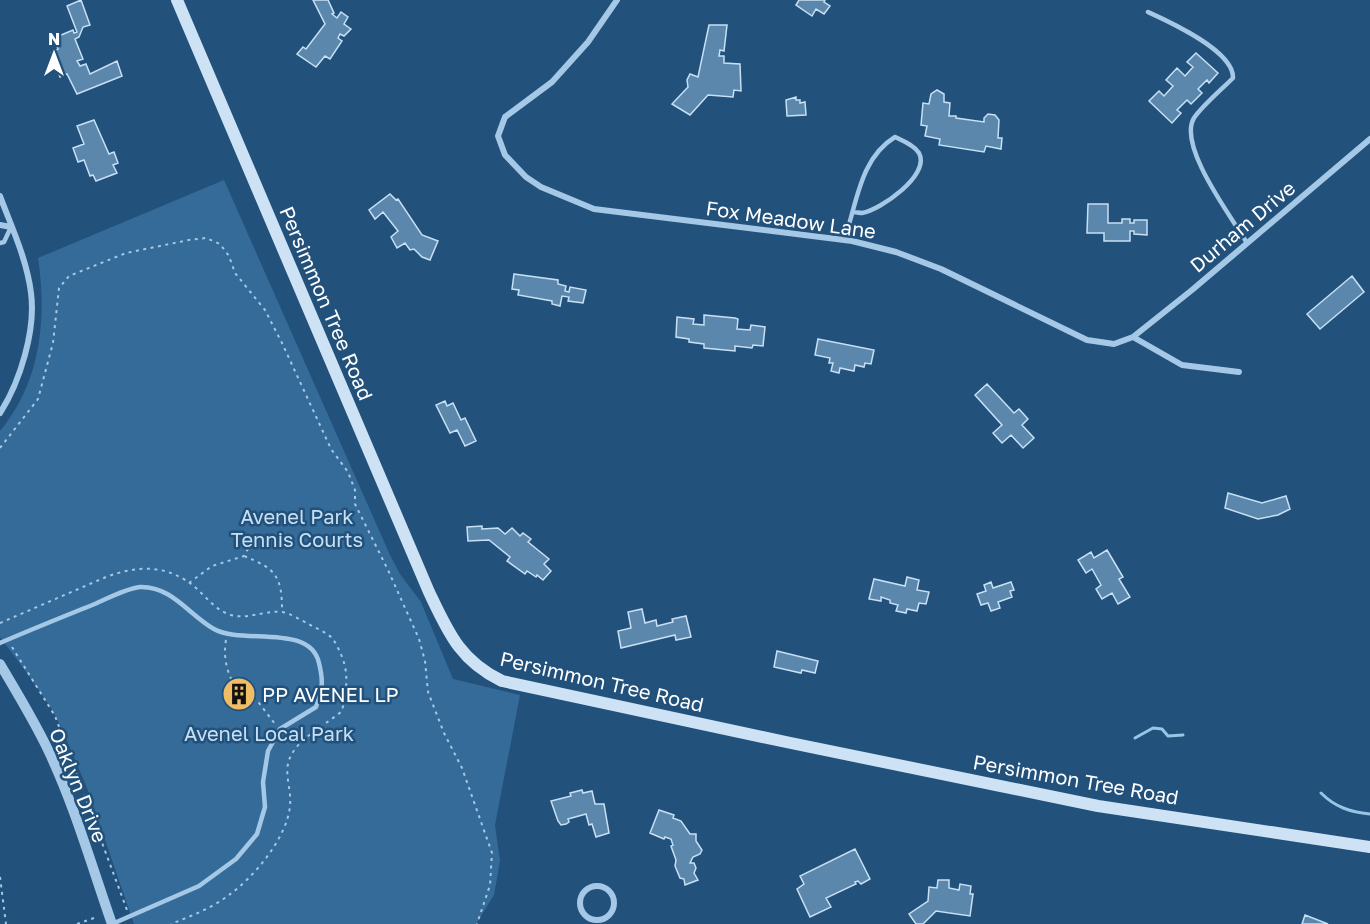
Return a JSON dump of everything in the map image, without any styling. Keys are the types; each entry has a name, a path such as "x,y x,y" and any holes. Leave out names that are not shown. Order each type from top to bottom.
{"main road":[{"name":"Persimmon Tree Road","path":"177,0 429,592 447,631 464,656 483,672 502,681 1098,806 1370,847"}],"street":[{"name":"Fox Meadow Lane","path":"617,0 588,42 552,82 505,117 498,136 505,156 526,177 541,187 594,209 844,240 896,252 941,269 1087,340 1114,344 1133,336"},
{"name":"Durham Drive","path":"1133,336 1370,139"},
{"path":"0,196 24,259 32,295 29,334 21,371 9,399 0,412"},
{"path":"0,225 11,227"},
{"path":"1133,336 1182,365 1239,372"},
{"name":"Oaklyn Drive","path":"0,664 50,754 74,814 112,924"},
{"path":"600,886 612,896 613,906 608,915 593,922 584,915 580,900 589,888 600,886"}],"lane":[{"path":"1148,12 1176,24 1225,58 1233,71 1233,78 1193,119 1191,130 1194,147 1208,184 1247,243"},
{"path":"844,240 858,189 867,168 884,144 895,137 908,143 918,153 921,163 916,175 908,185 878,207 862,213 853,212"},
{"path":"0,243 4,242 11,227"},
{"path":"0,642 140,587 163,591 213,629 227,634 299,640 317,656 324,683 316,707 280,729 268,751 263,782 265,807 257,834 236,859 199,886 112,924"}],"path":[{"path":"0,448 38,399 53,343 59,288 69,276 126,253 206,238 220,244 229,256 235,273 265,310 331,449 348,472 355,490 355,504 419,639 425,662 428,692 444,733 462,768 492,853 490,885 477,924"},
{"path":"244,556 256,534"},
{"path":"189,583 212,566 244,556 273,571 281,583 282,612"},
{"path":"0,623 124,571 150,568 165,570 189,583 226,613 242,618 282,612 333,638 345,661 347,683 342,711 300,742 292,754 286,769 290,806 285,828 273,848 246,881 228,896 171,924"},
{"path":"227,634 225,659 230,678 236,688"},
{"path":"6,640 34,680 55,716 129,916"},
{"path":"236,688 243,689 245,696 259,703 280,729"},
{"path":"236,688 233,697 242,700 245,696"},
{"path":"0,877 6,924"},
{"path":"77,924 98,917"}],"green space":[{"name":"Avenel Local Park","path":"224,180 390,555 400,574 421,602 453,679 520,695 495,825 500,861 494,895 476,924 134,924 87,788 61,727 51,708 0,637 0,431 14,412 24,392 38,349 42,303 38,258"}],"building":[{"path":"81,0 90,25 83,27 79,37 75,39 83,59 77,61 80,66 86,64 90,74 117,61 122,76 77,94 67,74 60,77 51,53 58,49 54,38 73,30 74,33 77,32 67,6"},
{"path":"313,0 328,0 334,13 332,14 337,18 341,12 348,17 344,24 351,29 344,36 340,34 338,38 342,41 330,59 325,56 316,67 297,54 303,47 306,49 325,24"},
{"path":"799,0 825,0 824,2 830,6 824,14 816,9 812,16 796,5"},
{"path":"709,25 727,25 724,51 720,50 719,56 724,56 724,63 740,64 741,91 734,90 733,97 708,95 690,115 672,104 688,87 687,80 690,74 698,77"},
{"path":"1196,53 1218,73 1209,83 1207,80 1198,89 1202,93 1191,104 1187,100 1177,110 1181,113 1172,123 1149,101 1159,91 1164,96 1173,86 1166,80 1177,68 1185,76 1193,67 1187,62"},
{"path":"937,90 944,94 944,102 950,103 949,116 984,122 988,114 995,115 999,120 998,138 1002,138 1001,149 986,146 984,152 939,145 940,139 925,136 927,126 921,125 923,103 929,104 931,94"},
{"path":"796,97 800,103 805,102 806,115 787,116 786,100"},
{"path":"94,120 109,154 114,152 118,163 113,165 117,173 96,181 93,175 90,176 84,160 78,162 73,148 84,144 77,126"},
{"path":"390,194 396,200 398,199 422,235 438,241 430,260 422,257 414,249 410,250 405,243 397,248 391,237 398,231 383,212 375,219 369,210"},
{"path":"1088,204 1108,204 1108,223 1122,223 1122,219 1130,219 1130,223 1134,223 1134,220 1147,220 1147,235 1134,234 1134,231 1130,231 1130,241 1104,241 1104,233 1087,233"},
{"path":"514,274 558,280 558,284 566,286 565,291 569,292 570,287 586,290 583,303 568,301 569,297 562,296 560,306 552,304 552,301 518,295 519,290 512,289"},
{"path":"1352,276 1364,292 1320,329 1307,314"},
{"path":"704,315 738,319 737,329 750,330 751,325 765,327 763,346 753,345 752,348 735,346 735,351 704,348 704,344 676,337 677,317 694,319 693,324 704,325"},
{"path":"818,339 874,350 871,364 865,363 864,367 855,365 854,371 840,368 839,373 831,371 833,363 829,363 830,358 815,355"},
{"path":"987,384 1014,413 1019,409 1028,419 1022,425 1034,438 1023,448 1011,435 1002,443 993,433 1002,425 975,395"},
{"path":"445,401 447,406 453,403 461,420 465,418 476,441 465,446 457,430 450,433 436,405"},
{"path":"1228,493 1262,503 1286,496 1290,509 1278,515 1258,519 1225,508"},
{"path":"482,526 482,529 498,528 505,534 512,528 520,536 523,533 531,539 528,542 549,559 544,564 551,571 543,580 527,571 525,574 507,561 510,557 489,540 468,541 467,527"},
{"path":"1107,550 1123,577 1119,579 1130,597 1118,604 1112,593 1102,599 1096,589 1101,585 1092,569 1086,573 1078,560 1091,552 1094,558"},
{"path":"907,577 919,580 917,590 929,592 926,604 919,603 917,611 907,609 906,613 896,611 898,605 890,603 890,600 881,597 881,601 869,599 874,579 905,586"},
{"path":"991,582 993,588 1011,582 1014,590 1010,591 1012,597 998,602 1000,608 991,611 988,603 981,605 977,594 986,591 984,585"},
{"path":"642,609 645,623 656,620 657,626 686,616 691,637 676,640 675,635 621,648 618,631 631,628 628,612"},
{"path":"777,651 818,661 815,673 802,670 801,673 774,667"},
{"path":"582,790 583,793 592,791 595,804 604,804 609,833 596,837 586,814 568,819 569,822 566,824 561,825 558,821 551,801 571,796 570,793"},
{"path":"659,810 674,815 673,818 681,821 690,834 696,834 696,841 702,850 700,854 693,857 690,863 694,863 696,868 694,873 698,880 685,885 684,879 680,878 675,866 676,860 671,839 665,837 664,839 650,833"},
{"path":"855,849 870,879 861,884 858,881 855,882 856,884 826,898 831,907 810,917 797,889 804,884 800,876"},
{"path":"938,880 949,880 949,888 959,890 960,884 971,886 970,894 973,894 970,916 936,911 923,924 916,924 909,914 928,901 929,887 937,888"},
{"path":"1305,915 1328,924 1302,924"}],"waterway":[{"path":"1135,738 1153,728 1162,729 1168,736 1183,735"},
{"path":"1321,793 1343,808 1370,814"}],"place":[{"name":"PP AVENEL LP","path":"239,694"}],"park label":[{"name":"Avenel Park Tennis Courts","path":"297,528"}]}
